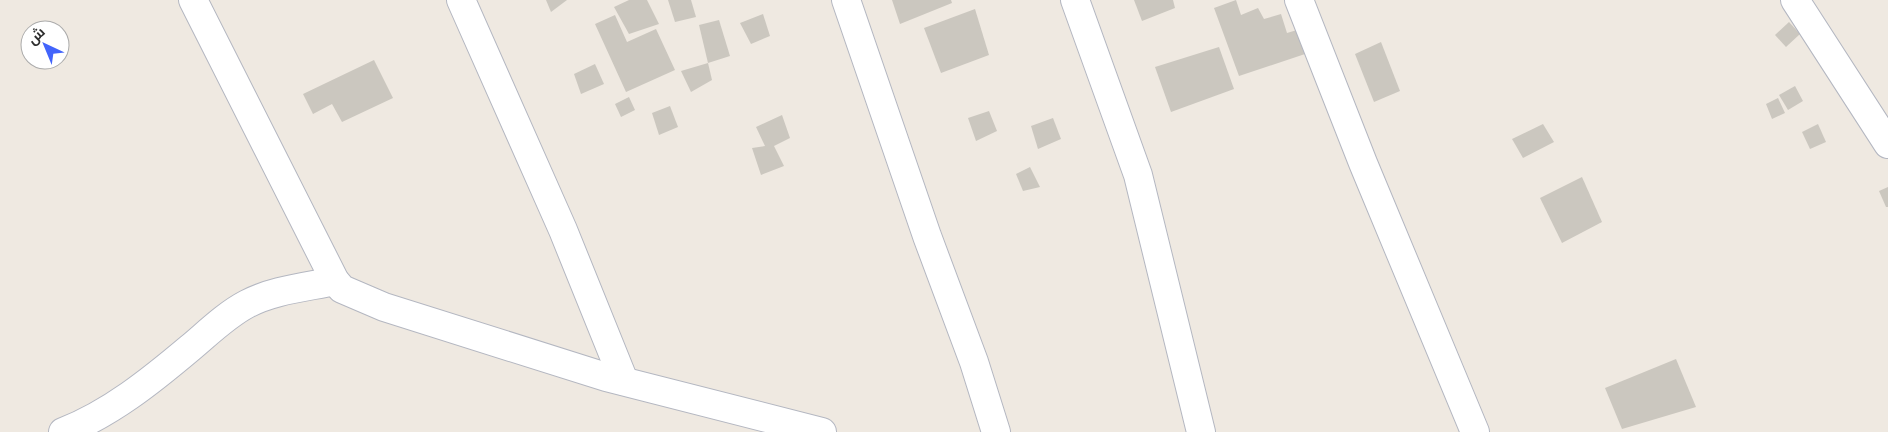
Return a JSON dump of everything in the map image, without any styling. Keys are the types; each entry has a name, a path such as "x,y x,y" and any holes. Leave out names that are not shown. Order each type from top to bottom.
{"street":[{"path":"193,0 335,281 342,289 384,307 624,381 822,432"},
{"path":"461,0 563,230 624,381"},
{"path":"846,0 927,236 974,362 996,432"},
{"path":"1075,0 1138,175 1201,432"},
{"path":"1299,0 1367,172 1475,432"},
{"path":"1795,0 1888,144"},
{"path":"63,432 76,427 135,392 221,322 247,304 282,292 335,281"}],"building":[{"path":"546,0 567,0 551,12"},
{"path":"629,0 647,0 659,24 629,34 614,7"},
{"path":"668,0 691,0 696,17 675,22"},
{"path":"892,0 951,0 952,3 900,24"},
{"path":"1134,0 1173,0 1175,8 1142,21"},
{"path":"1236,0 1241,15 1258,8 1264,19 1281,14 1287,33 1297,30 1308,53 1239,76 1214,8"},
{"path":"975,9 989,55 941,73 924,28"},
{"path":"763,14 770,36 751,44 740,23"},
{"path":"615,15 627,42 656,29 675,70 626,92 595,24"},
{"path":"719,20 730,56 708,63 699,25"},
{"path":"1789,22 1800,34 1786,47 1775,35"},
{"path":"1381,42 1400,91 1374,102 1355,54"},
{"path":"1219,47 1234,89 1171,112 1155,67"},
{"path":"374,60 393,98 342,122 332,104 313,114 303,94"},
{"path":"708,63 712,80 691,92 681,71"},
{"path":"595,64 604,84 581,94 574,74"},
{"path":"1795,86 1803,101 1788,110 1779,95"},
{"path":"629,97 635,110 621,117 615,104"},
{"path":"1778,98 1785,113 1772,119 1766,104"},
{"path":"670,106 678,127 659,135 652,113"},
{"path":"989,111 997,131 976,141 968,118"},
{"path":"782,115 790,138 774,146 784,166 761,175 752,148 765,146 756,127"},
{"path":"1053,118 1061,139 1038,149 1031,126"},
{"path":"1543,124 1554,142 1523,158 1512,139"},
{"path":"1818,124 1826,142 1810,149 1802,132"},
{"path":"1030,167 1040,187 1023,191 1016,174"},
{"path":"1582,177 1602,222 1562,243 1540,198"},
{"path":"1888,187 1888,207 1886,207 1879,191"},
{"path":"1676,359 1696,407 1622,429 1605,388"}]}
